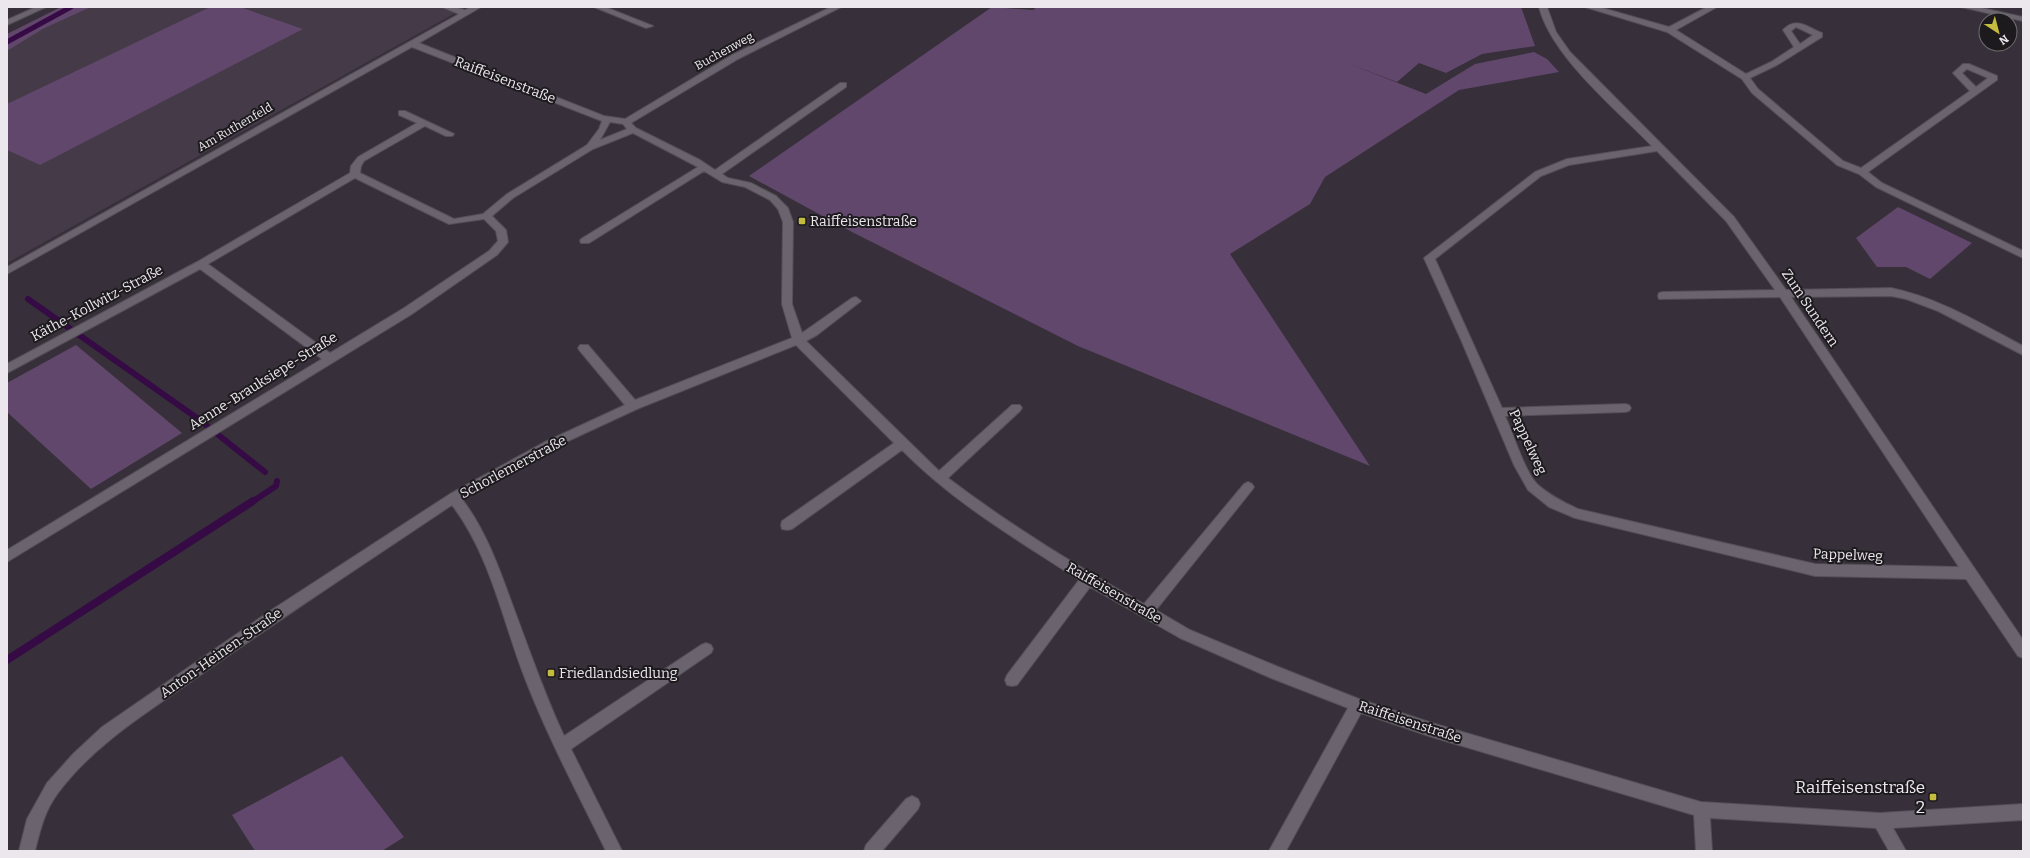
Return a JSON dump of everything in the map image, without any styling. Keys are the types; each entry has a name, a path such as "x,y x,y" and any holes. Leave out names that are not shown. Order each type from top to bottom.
{"street":[{"path":"7,23 42,7"},
{"path":"446,7 466,13"},
{"name":"Am Ruthenfeld","path":"7,271 284,114 413,44 477,7"},
{"path":"598,7 649,26"},
{"name":"Buchenweg","path":"626,122 735,58 837,7"},
{"name":"Zum Sundern","path":"1543,7 1545,20 1560,45 1579,67 1730,219 1783,294 2023,652"},
{"path":"1589,7 1637,19 1670,30 1699,47 1725,66 1745,77 1755,91 1840,163 1862,172 1879,185 2021,251"},
{"path":"1670,30 1714,7"},
{"path":"1965,7 2023,19"},
{"name":"Raiffeisenstraße","path":"413,44 607,119 626,122 633,130 704,167 725,180 748,185 779,202 786,214 788,222 787,304 798,340 940,478 984,512 1088,579 1185,634 1276,673 1358,705 1432,730 1700,810 1880,821 2023,812"},
{"path":"1745,77 1754,74 1798,47"},
{"path":"715,174 843,85"},
{"path":"1862,172 1975,91"},
{"path":"402,113 449,134"},
{"path":"590,147 603,129 607,119"},
{"path":"424,123 361,159 356,166 355,174 453,222 486,216 510,196 590,147 633,130"},
{"name":"Pappelweg","path":"1659,148 1567,162 1538,174 1429,258 1468,342 1520,465 1532,487 1553,503 1575,513 1815,570 1969,573"},
{"path":"585,241 704,167"},
{"name":"Käthe-Kollwitz-Straße","path":"7,369 202,264 355,174"},
{"name":"Aenne-Brauksiepe-Straße","path":"7,557 408,310 494,253 503,242 501,230 486,216"},
{"path":"202,264 329,358"},
{"path":"1663,296 1891,292 1905,294 1943,310 2023,352"},
{"name":"Schorlemerstraße","path":"614,851 562,748 533,681 492,567 470,520 454,498 549,446 633,406 798,340 813,332 856,301"},
{"path":"584,348 633,406"},
{"path":"940,478 1016,408"},
{"path":"1498,412 1625,408"},
{"path":"787,525 903,443"},
{"path":"1146,612 1248,487"},
{"name":"Anton-Heinen-Straße","path":"23,849 35,819 52,788 78,759 107,732 275,615 454,498"},
{"path":"1012,680 1088,579"},
{"path":"562,748 706,649"},
{"path":"1277,851 1358,705"},
{"path":"872,851 912,804"},
{"path":"1700,810 1705,848 1704,851"},
{"path":"1880,821 1898,851"}],"shaded area":[{"path":"61,7 91,7 43,29 7,51 7,34"},
{"path":"91,7 466,7 7,263 7,51 43,29"},
{"path":"210,7 240,7 303,29 40,165 7,150 7,104"},
{"path":"992,7 1033,10 1037,7 1521,7 1535,46 1482,54 1446,73 1419,63 1397,82 1347,63 1426,94 1475,64 1534,52 1547,59 1559,72 1459,90 1325,177 1310,204 1230,254 1370,466 1078,346 852,232 749,176"},
{"path":"1898,207 1972,243 1930,279 1906,267 1877,267 1856,238"},
{"path":"76,345 182,433 91,489 7,412 7,383"},
{"path":"342,756 404,837 382,851 255,851 232,815"}],"waterway":[{"path":"7,42 71,7"},
{"path":"28,299 197,418 265,472"},
{"path":"252,502 276,486 277,481"},
{"path":"7,660 253,501"}],"place":[{"name":"Raiffeisenstraße","path":"802,221"},
{"name":"Friedlandsiedlung","path":"551,673"},
{"name":"Raiffeisenstraße 2","path":"1933,797"}]}
